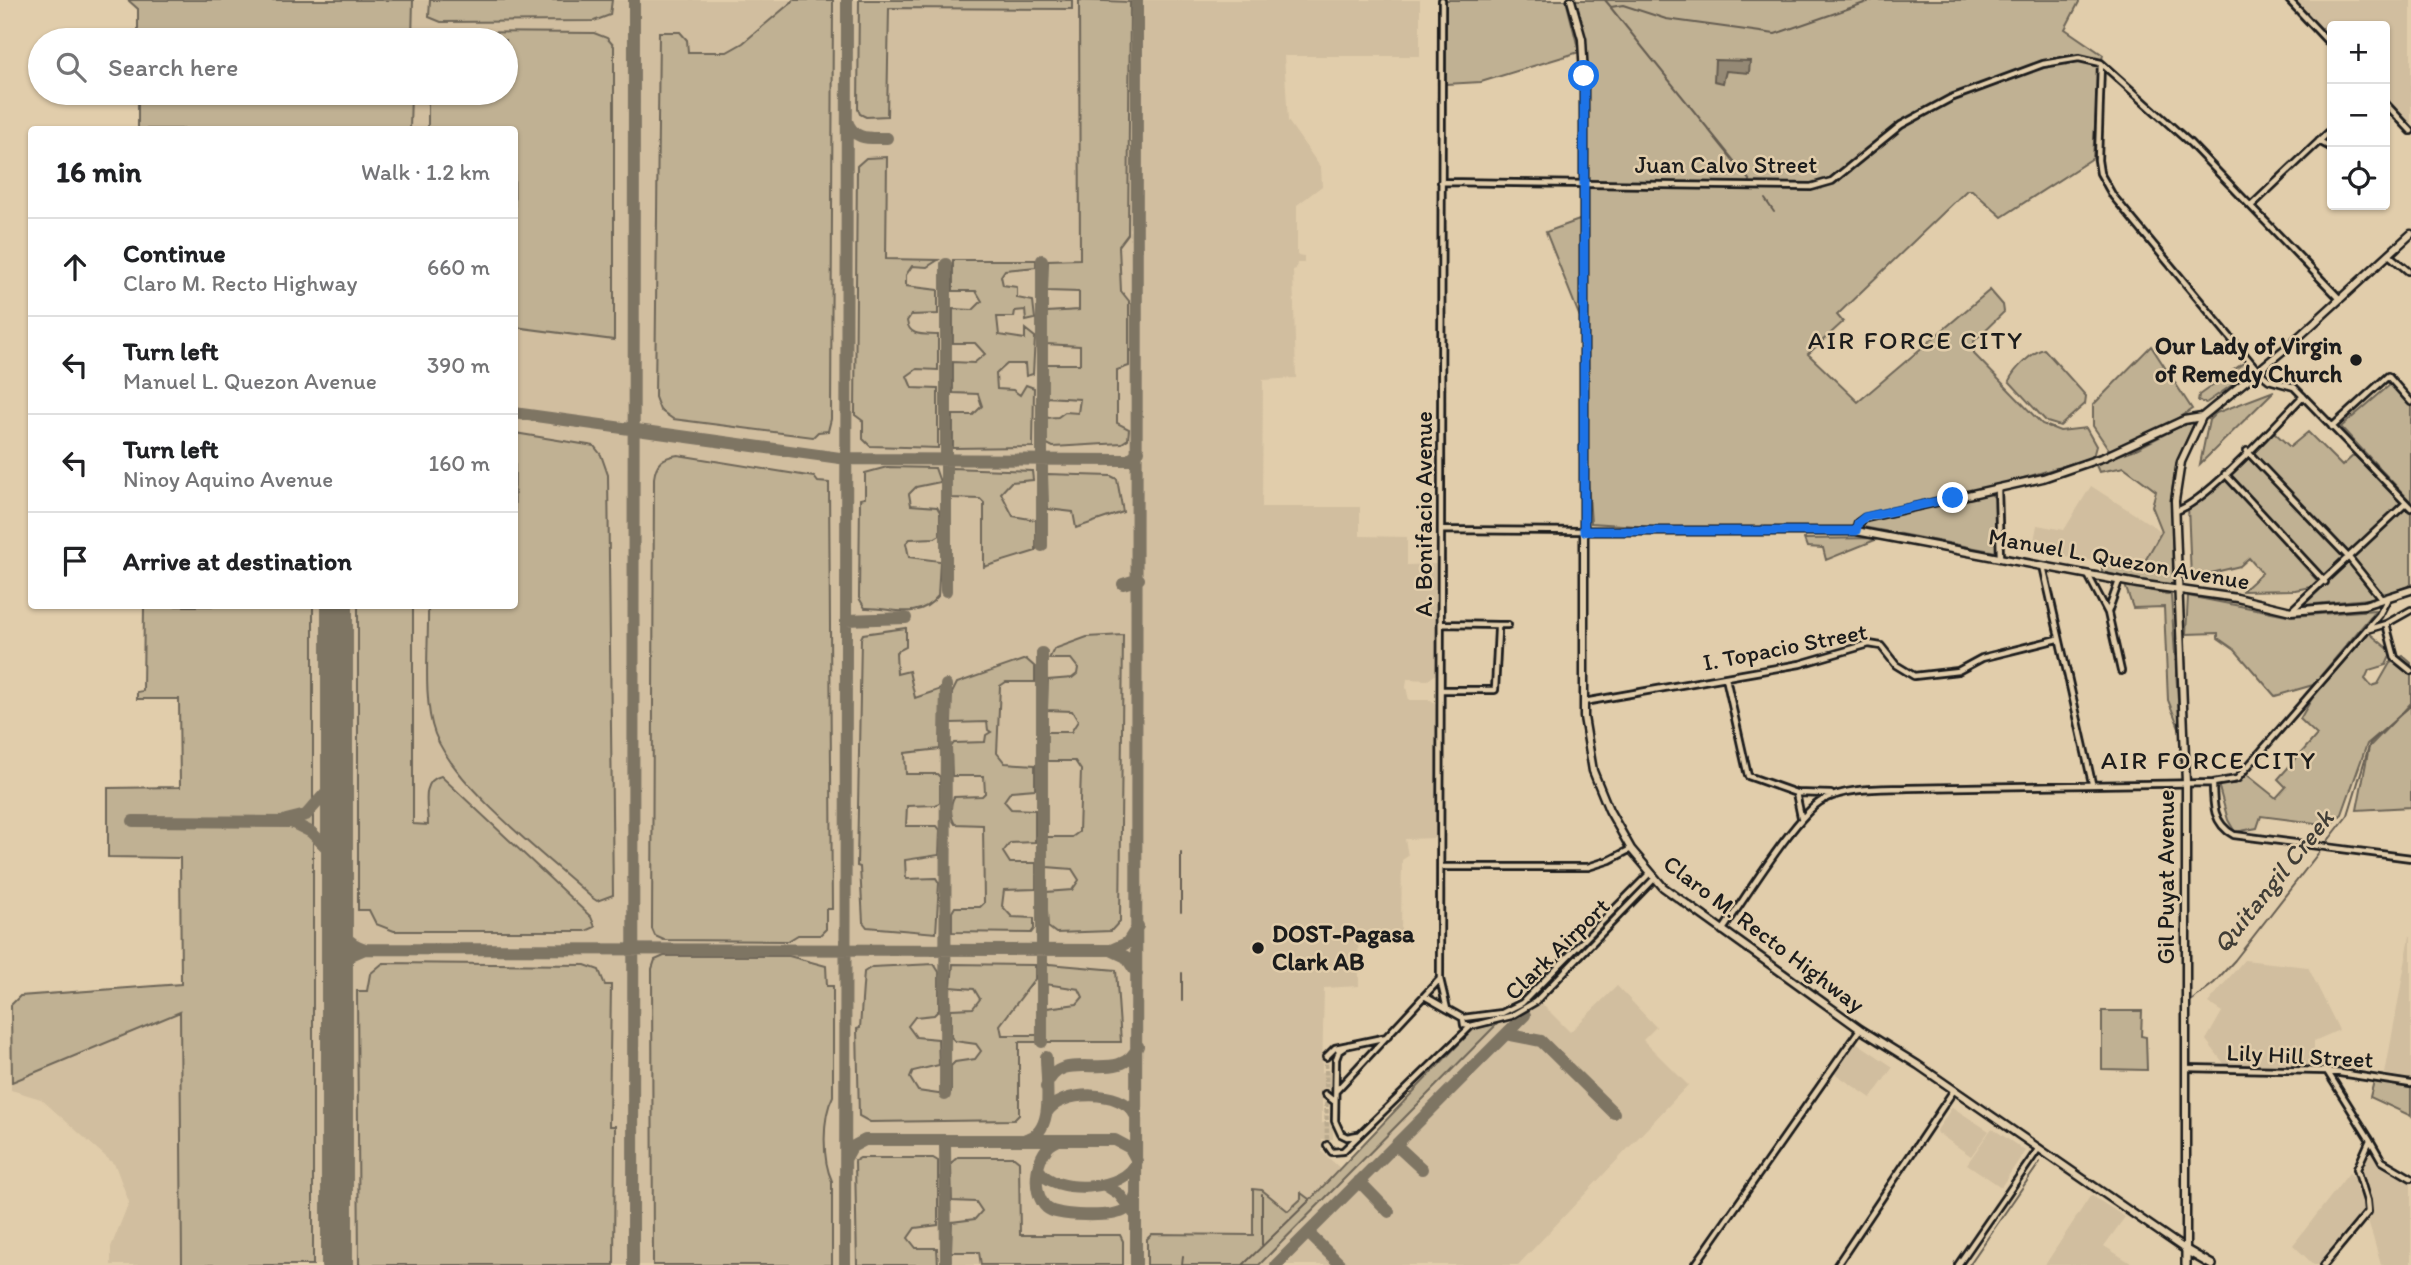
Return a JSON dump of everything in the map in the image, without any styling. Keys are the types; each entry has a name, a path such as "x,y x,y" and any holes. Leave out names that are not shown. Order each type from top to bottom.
{"main road":[{"name":"Claro M. Recto Highway","path":"1571,0 1584,52 1585,730 1593,771 1616,825 1630,849 1652,876 1722,931 1860,1029 1955,1089 2186,1250 2212,1265"},
{"path":"1856,531 1858,523 1865,517 1998,488 2080,466 2184,419 2204,415 2258,371 2411,234"},
{"name":"Gil Puyat Avenue","path":"2186,1265 2186,783 2175,511 2178,470 2204,415"},
{"name":"Manuel L. Quezon Avenue","path":"1584,531 1856,531 2119,580 2237,598 2291,611 2334,610 2411,590"}],"street":[{"name":"A. Bonifacio Avenue","path":"1442,0 1440,979 1447,1009"},
{"path":"2290,0 2327,41"},
{"name":"Juan Calvo Street","path":"1441,181 1585,181 1811,187 1832,181 1901,125 1951,98 2043,64 2079,58 2101,63"},
{"path":"2101,63 2190,143 2340,299"},
{"path":"2101,63 2098,160 2104,182 2147,240 2258,371 2269,380 2294,387 2409,505 2291,611"},
{"path":"2390,108 2411,131"},
{"path":"2252,205 2327,134"},
{"path":"2319,141 2330,147"},
{"path":"2389,255 2407,271"},
{"path":"2332,427 2388,376 2411,402"},
{"path":"2175,511 2188,507 2225,474 2303,396"},
{"path":"1726,678 1748,776 1796,793 1836,794 1874,789 2092,783 2213,783 2237,779 2366,630 2385,598 2247,451"},
{"path":"2225,474 2325,582"},
{"path":"1998,488 2000,558"},
{"name":"Manuel L. Quezon Avenue","path":"1442,530 1584,531"},
{"path":"2043,566 2092,783"},
{"path":"2088,574 2108,613 2121,671"},
{"path":"2108,613 2119,580"},
{"path":"2366,630 2386,624 2411,610"},
{"path":"1441,624 1508,625"},
{"path":"2386,624 2395,658 2411,671"},
{"path":"1441,690 1496,689 1498,625"},
{"name":"I. Topacio Street","path":"1584,702 1817,660 1869,644 1881,646 1896,665 1914,676 1958,671 1982,658 2058,639"},
{"path":"2213,783 2214,810 2230,833 2411,858"},
{"path":"1796,793 1801,818"},
{"path":"1722,931 1801,818 1821,801 1836,794"},
{"path":"1441,867 1588,867 1610,860 1630,849"},
{"name":"Clark Airport","path":"1463,1018 1502,1013 1522,1003 1652,876"},
{"name":"Clark Airport","path":"1472,1025 1520,1013 1535,1002 1652,876"},
{"path":"1573,952 1578,956"},
{"path":"1336,1091 1440,979"},
{"path":"1426,997 1463,1018 1464,1025 1472,1025"},
{"path":"1327,1145 1332,1152 1339,1153 1365,1130 1472,1025 1472,1016"},
{"path":"1695,1265 1860,1029"},
{"path":"1326,1057 1335,1048 1387,1037"},
{"path":"1348,1045 1336,1055 1336,1126 1340,1134 1352,1137 1365,1130"},
{"name":"Lily Hill Street","path":"2186,1068 2327,1070 2411,1084"},
{"path":"2327,1070 2382,1161 2411,1178"},
{"path":"1837,1265 1955,1089"},
{"path":"1325,1094 1335,1102"},
{"path":"2324,1265 2368,1212 2357,1169 2370,1140"},
{"path":"1958,1265 2039,1148"}],"shaded area":[{"path":"128,0 1420,0 1420,56 1284,56 1288,121 1321,168 1322,186 1297,205 1297,255 1304,256 1304,263 1297,263 1296,269 1293,270 1296,378 1263,380 1262,507 1360,507 1360,536 1407,537 1407,565 1438,564 1439,672 1428,680 1407,679 1406,687 1409,700 1431,700 1439,707 1439,838 1405,839 1408,856 1402,860 1401,931 1358,932 1359,986 1324,988 1322,1072 1333,1072 1333,1087 1322,1088 1322,1123 1333,1123 1333,1139 1322,1139 1322,1152 1341,1169 1483,1027 1512,1021 1540,1002 1570,1032 1617,986 1656,1027 1643,1040 1688,1085 1518,1265 111,1265 111,1247 129,1202 115,1165 41,1099 11,1090 11,1005 26,994 181,984 180,858 108,857 108,788 180,787 179,699 137,699 137,692 143,691 144,609 518,609 518,126 138,126 138,105 518,105 518,28 138,28 138,9"},
{"path":"128,0 413,0 412,28 138,28 138,9"},
{"path":"430,0 612,0 610,15 594,21 441,22 429,17"},
{"path":"794,0 833,0 831,419 828,431 818,432 813,437 673,419 660,410 655,397 659,32 680,32 687,40 688,52 727,52 743,43"},
{"path":"859,0 1072,0 1072,9 889,8 887,116 866,117 860,114 858,109"},
{"path":"1079,0 1130,2 1128,234 1119,246 1121,291 1129,301 1129,366 1117,370 1117,423 1129,429 1128,439 1122,443 1053,447 1045,443 1045,418 1058,417 1065,412 1078,413 1080,399 1045,397 1046,364 1080,364 1080,346 1046,344 1047,312 1079,310 1079,292 1047,291 1048,260 1080,259"},
{"path":"1444,0 1566,0 1579,52 1481,82 1446,84"},
{"path":"1574,0 2080,0 2065,29 2103,55 2098,76 2093,158 2002,217 1972,190 1967,190 1837,315 1843,322 1808,354 1858,402 1990,290 2003,305 2004,312 1974,341 1974,354 2042,424 2060,431 2086,428 2096,446 2093,457 2007,483 1870,513 1860,517 1851,528 1653,527 1591,523 1587,467 1588,72 1584,38"},
{"path":"2295,0 2411,0 2411,124 2390,101 2390,21 2327,21 2327,35"},
{"path":"518,32 594,33 607,38 614,46 614,340 518,327 518,126 428,126 428,105 518,105"},
{"path":"1715,60 1750,61 1749,73 1726,71 1723,83 1714,81"},
{"path":"138,105 411,105 410,126 138,126"},
{"path":"887,157 886,259 938,260 927,267 912,266 906,275 906,286 938,290 938,314 911,315 907,321 914,332 938,335 938,370 917,369 907,376 912,388 938,389 938,448 870,446 863,439 863,421 855,415 857,166 866,158"},
{"path":"1582,219 1581,320 1546,232"},
{"path":"953,260 1036,260 1036,267 1005,270 1001,276 1003,285 1017,287 1017,298 1033,301 1035,319 1026,321 1025,310 1015,311 1014,317 997,317 999,335 1025,339 1025,329 1035,337 1033,374 1026,376 1025,364 1007,364 996,374 997,389 1013,390 1020,395 1026,385 1034,388 1033,447 953,448 953,415 973,415 982,406 978,394 953,393 953,362 974,363 985,354 975,343 953,343 953,309 973,310 982,301 976,291 953,291"},
{"path":"2151,346 2192,409 2156,432 2110,451 2093,426 2093,405"},
{"path":"2044,349 2086,396 2085,404 2060,426 2047,422 2009,381 2024,362"},
{"path":"2249,363 2252,368 2248,374 2206,403 2198,401 2199,395 2242,364"},
{"path":"2391,384 2411,406 2411,502 2341,427"},
{"path":"2274,391 2200,464 2209,420 2216,413"},
{"path":"2192,420 2195,421 2177,461 2172,490 2173,583 2167,586 2102,572 2102,562 2141,568 2162,531 2152,506 2156,491 2124,467 2099,472 2095,463 2136,449"},
{"path":"2274,432 2290,447 2308,432 2342,466 2354,455 2403,503 2325,577 2230,475"},
{"path":"518,433 594,446 601,455 608,475 613,895 597,901 591,897 504,821 462,777 435,734 427,688 428,609 518,609"},
{"path":"678,455 814,477 818,482 829,483 832,909 826,909 826,929 820,935 798,935 788,941 664,940 655,936 652,929 654,478 661,461"},
{"path":"887,467 935,468 940,482 916,487 909,494 911,505 937,507 940,512 940,535 935,538 910,539 906,543 909,557 940,561 938,596 930,604 913,611 865,608 859,598 860,499 865,498 865,473"},
{"path":"951,468 1032,471 1033,480 1011,482 1001,493 1013,516 1036,520 1036,551 984,567 984,503 980,499 951,498"},
{"path":"1047,474 1111,476 1117,479 1123,512 1076,528 1073,512 1048,509"},
{"path":"2222,474 2321,585 2295,590 2242,591 2262,573 2249,558 2240,566 2191,578 2188,505"},
{"path":"2091,486 2161,531 2141,568 2032,552 2037,525 2064,530"},
{"path":"1990,493 1995,498 1999,549 1996,552 1863,527 1866,521"},
{"path":"2408,502 2411,505 2411,585 2385,595 2350,559"},
{"path":"1880,538 1826,560 1823,548 1807,547 1804,539"},
{"path":"2350,561 2379,598 2304,605"},
{"path":"2125,585 2171,595 2180,730 2168,700 2164,607 2133,608"},
{"path":"2188,596 2292,616 2376,610 2313,685 2275,696 2235,650 2218,638 2218,633 2186,634"},
{"path":"144,609 313,609 313,1265 182,1265 180,1012 12,1082 11,1005 20,996 181,984 180,858 108,857 108,788 180,787 179,699 137,699 137,692 143,691"},
{"path":"358,609 413,609 413,824 428,825 428,789 434,779 441,776 591,917 595,927 586,931 394,931 376,924 369,910 358,910"},
{"path":"906,628 906,647 896,652 897,674 909,671 915,698 941,689 940,749 905,753 906,774 937,774 940,777 940,802 936,805 907,806 906,826 937,826 940,830 939,855 905,860 906,879 936,878 939,883 936,933 867,927 863,922 860,867 857,866 861,638 863,634"},
{"path":"2369,633 2392,652 2386,665 2369,670 2365,679 2371,686 2378,684 2390,663 2403,656 2411,663 2411,703 2402,713 2411,705 2411,807 2357,810 2369,747 2394,721 2367,744 2342,814 2330,825 2261,816 2257,828 2235,832 2228,820 2218,784 2234,784 2246,774 2276,798 2286,787 2278,779 2317,735 2300,719 2314,695"},
{"path":"1123,635 1120,921 1111,931 1056,933 1048,927 1046,892 1072,890 1079,880 1072,869 1047,867 1047,837 1072,837 1079,832 1081,770 1075,761 1047,761 1047,732 1071,732 1078,721 1072,711 1047,710 1048,680 1072,678 1077,674 1078,668 1071,659 1049,659 1054,649 1087,637"},
{"path":"1026,659 1035,667 1035,682 1006,682 1000,686 997,753 1005,763 1035,765 1035,789 1011,791 1004,801 1011,809 1035,810 1035,842 1010,843 1003,852 1010,863 1036,863 1036,889 1004,890 1002,906 1012,917 1034,918 1034,929 1031,933 952,932 952,912 955,907 980,907 984,903 983,825 955,824 951,814 952,803 954,797 982,796 985,793 984,776 952,776 951,747 954,743 985,742 986,735 991,732 987,722 951,723 952,693 957,683"},
{"path":"2411,936 2411,1079 2385,1074"},
{"path":"664,956 789,956 826,966 827,986 833,986 833,1096 827,1115 825,1139 826,1162 832,1181 832,1265 653,1265 652,969 655,960"},
{"path":"2244,960 2308,967 2339,1030 2314,1041 2314,1066 2226,1066 2206,1040 2222,1012 2208,1003"},
{"path":"383,963 585,965 599,970 605,985 611,985 609,1126 615,1126 614,1265 359,1265 357,991 367,991 370,974"},
{"path":"934,964 939,972 939,1010 934,1015 915,1017 908,1026 916,1037 938,1039 939,1065 913,1071 910,1078 918,1091 945,1095 951,1092 951,1066 955,1062 975,1059 981,1051 976,1044 955,1041 951,1037 951,1009 973,1008 980,999 974,989 951,987 953,964 1035,965 1035,979 1000,1025 1002,1035 1037,1035 1037,1042 1019,1042 1019,1115 1014,1120 870,1122 859,1116 857,1029 860,1028 864,972 872,967"},
{"path":"1049,964 1116,970 1121,1042 1047,1042 1047,1008 1077,1004 1083,997 1079,989 1045,984 1046,967"},
{"path":"2102,1011 2142,1011 2141,1036 2146,1037 2147,1070 2102,1069"},
{"path":"1497,1024 1259,1265 1147,1265 1147,1239 1152,1234 1253,1235 1253,1189 1262,1190 1288,1211 1301,1199 1301,1193 1309,1199 1312,1198 1474,1028"},
{"path":"1853,1040 1893,1067 1871,1098 1831,1071"},
{"path":"2374,1081 2411,1088 2411,1116 2370,1097"},
{"path":"1952,1107 1989,1131 1971,1156 1936,1132"},
{"path":"1992,1128 2025,1151 2001,1187 1967,1164"},
{"path":"2370,1148 2380,1163 2411,1179 2411,1265 2381,1265 2368,1220 2372,1208 2361,1166"},
{"path":"958,1157 1014,1157 1019,1161 1020,1235 1120,1235 1123,1241 1123,1265 981,1265 979,1252 951,1252 952,1222 975,1219 982,1211 976,1202 952,1201 951,1163"},
{"path":"860,1158 933,1158 938,1161 938,1225 915,1228 908,1238 916,1248 937,1248 938,1265 857,1265 855,1161"},
{"path":"2349,1173 2356,1179 2366,1209 2320,1265 2314,1265 2293,1245"},
{"path":"2091,1195 2125,1217 2104,1246 2134,1265 2045,1265"}],"waterway":[{"path":"1605,0 1611,7 1623,5 1666,19 1775,34 1873,0"},
{"path":"1611,8 1750,181"},
{"path":"1765,199 1774,212"},
{"name":"Quitangil Creek","path":"2191,1001 2214,983 2235,960 2348,815 2370,743 2411,705"},
{"path":"1181,853 1181,912"},
{"path":"1182,973 1182,1001"},
{"name":"Quitangil Creek","path":"1969,1265 2040,1162"},
{"path":"1262,1194 1262,1245"},
{"path":"1243,1265 1310,1200"},
{"path":"1182,1265 1183,1256"}],"taxiway":[{"path":"633,1265 634,0"},
{"path":"845,1265 847,0"},
{"path":"1136,1265 1137,0"},
{"path":"847,121 858,135 887,138"},
{"path":"1042,260 1042,546"},
{"path":"946,264 946,591"},
{"path":"518,414 847,459 1129,460 1139,451"},
{"path":"1123,584 1139,579"},
{"path":"846,620 906,618"},
{"path":"1042,653 1042,1042"},
{"path":"945,1095 946,685"},
{"path":"286,820 306,815 337,780"},
{"path":"133,821 291,822 311,832 337,858"},
{"path":"337,915 346,937 353,944 365,949 1111,950 1126,957 1137,974"},
{"path":"1111,950 1127,943 1138,926"},
{"path":"337,973 351,955 365,949"},
{"path":"1276,1265 1525,1015"},
{"path":"1506,1034 1541,1041 1614,1113"},
{"path":"1046,1087 1053,1074 1064,1068 1118,1064 1130,1058 1138,1046"},
{"path":"1026,1139 1035,1135 1046,1117 1046,1057"},
{"path":"1046,1114 1063,1100 1091,1095 1118,1100 1129,1106 1135,1115"},
{"path":"846,1158 852,1147 865,1140 1115,1140 1130,1148 1137,1161 1130,1171 1119,1179 1090,1186 1059,1184 1039,1170"},
{"path":"945,1140 946,1265"},
{"path":"1057,1141 1044,1153 1037,1172 1038,1192 1047,1208 1072,1214 1117,1213 1130,1206 1136,1194"},
{"path":"1396,1145 1422,1169"},
{"path":"1359,1181 1389,1212"},
{"path":"1105,1185 1119,1194 1134,1213"},
{"path":"1308,1233 1341,1265"}],"runway":[{"path":"337,609 337,1265"}],"tunnel":[{"path":"1326,1057 1327,1145"}],"place":[{"name":"Our Lady of Virgin of Remedy Church","path":"2356,360"},
{"name":"DOST-Pagasa Clark AB","path":"1258,948"}],"district":[{"name":"AIR FORCE CITY","path":"1916,340"},
{"name":"AIR FORCE CITY","path":"2209,760"}],"route":[{"path":"1584,76 1584,531 1856,531 1858,523 1865,517 1953,498"}]}
